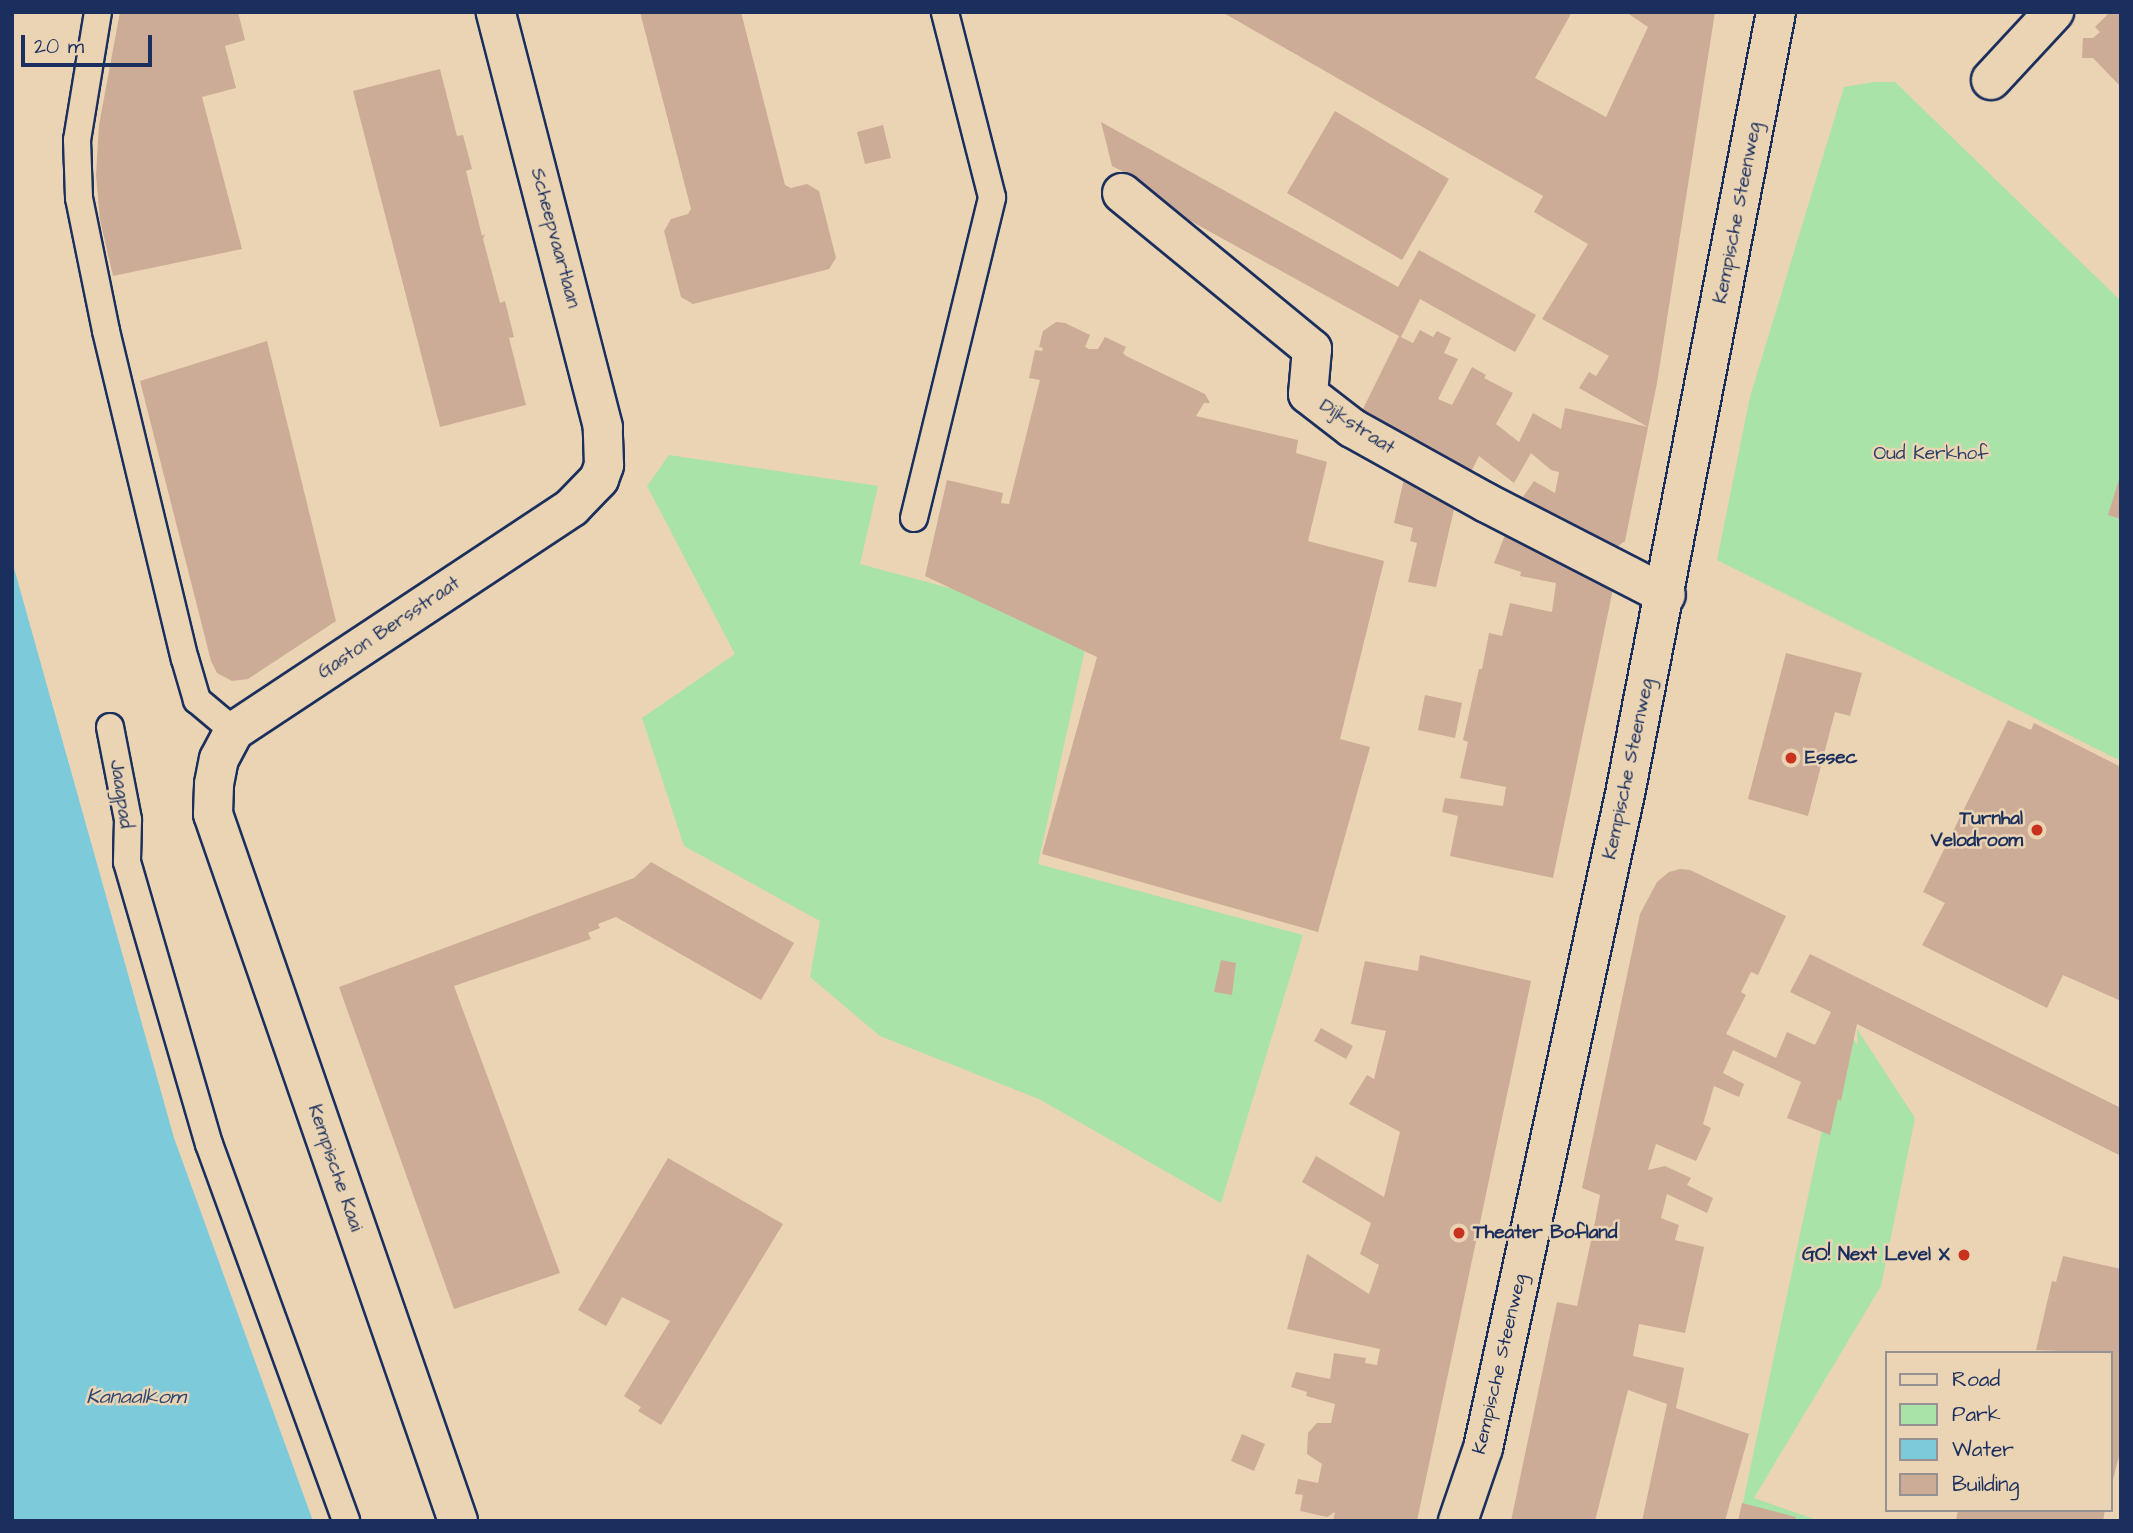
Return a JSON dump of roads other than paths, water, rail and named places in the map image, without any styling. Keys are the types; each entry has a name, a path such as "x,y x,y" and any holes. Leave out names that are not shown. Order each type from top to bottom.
{"street":[{"name":"Scheepvaartlaan","path":"496,12 603,427 604,465"},
{"name":"Kempische Steenweg","path":"1458,1521 1483,1448 1666,595 1776,12"},
{"path":"1990,80 2054,12"},
{"name":"Dijkstraat","path":"1122,192 1312,349 1308,394 1352,428 1487,503 1666,595"},
{"name":"Gaston Bersstraat","path":"213,814 214,784 219,759 234,732 572,507 594,486 604,465"},
{"name":"Kempische Kaai","path":"213,814 458,1521"}],"lane":[{"path":"99,12 77,140 79,198 106,331 185,659 197,700 234,732"},
{"path":"914,518 992,197 945,12"},
{"name":"Jaagpad","path":"110,727 128,820 127,862 209,1144 346,1521"}],"water":[{"name":"Kanaalkom","path":"12,561 174,1138 313,1521 12,1521"}],"place":[{"name":"Essec","path":"1791,758"},
{"name":"Turnhal Velodroom","path":"2037,830"},
{"name":"Theater Bofland","path":"1459,1233"},
{"name":"GO! Next Level X","path":"1964,1255"}],"park label":[{"name":"Oud Kerkhof","path":"1931,454"}]}
